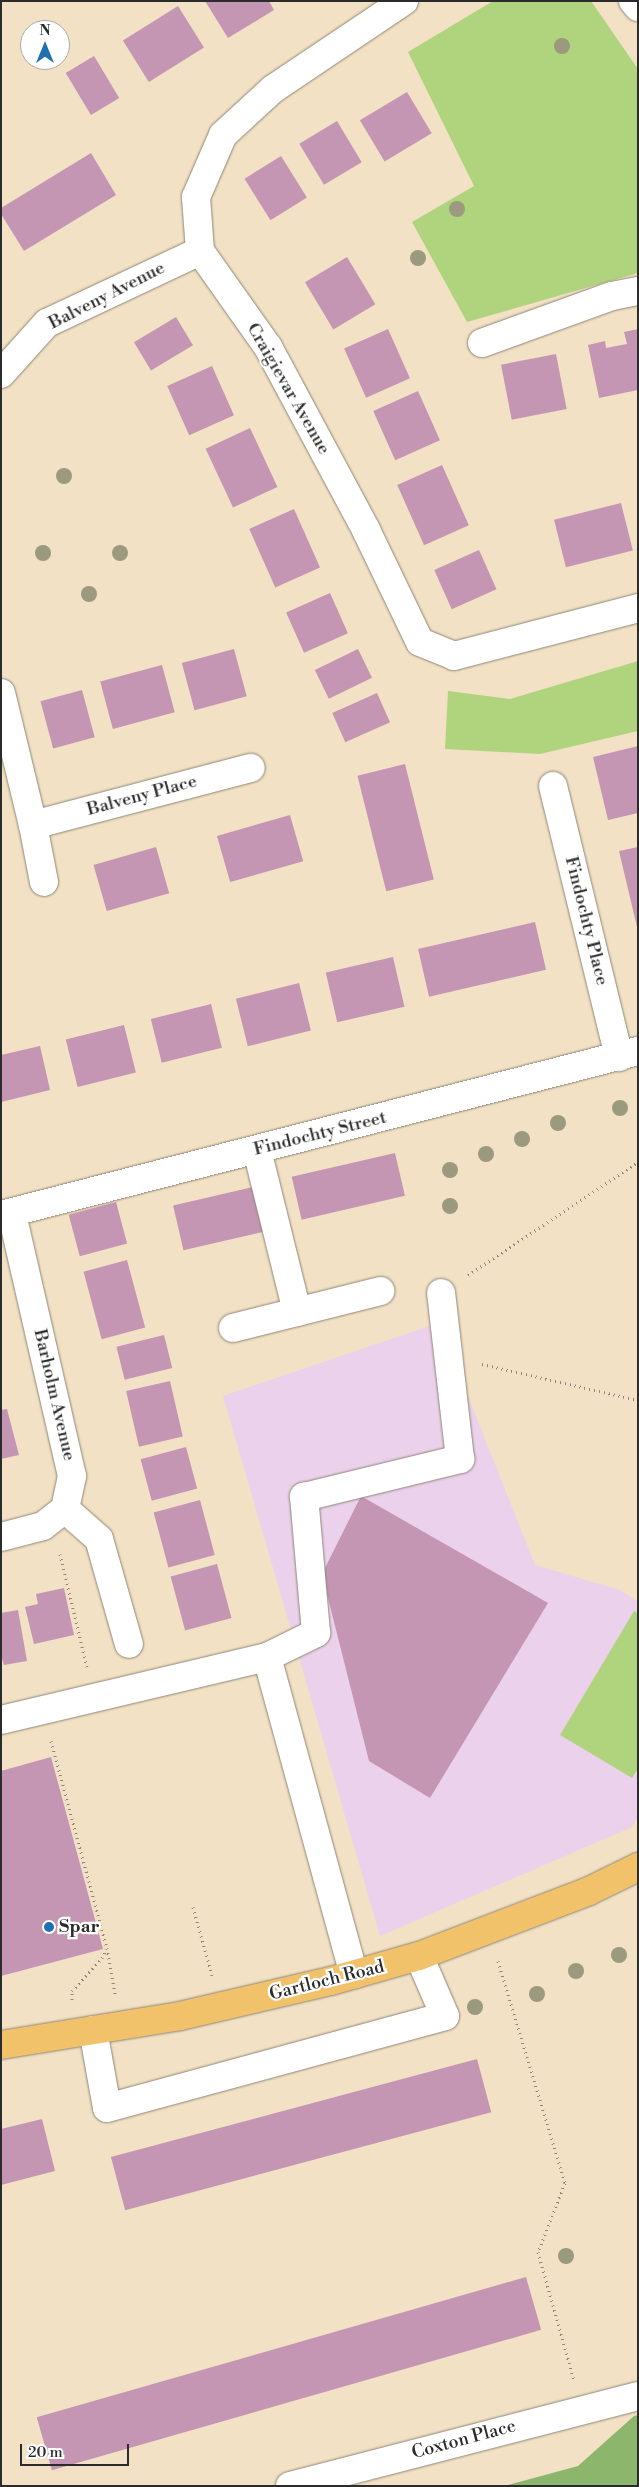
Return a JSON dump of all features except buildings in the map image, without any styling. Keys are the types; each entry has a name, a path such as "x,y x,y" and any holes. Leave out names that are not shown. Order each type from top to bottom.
{"main road":[{"name":"Gartloch Road","path":"1,2045 122,2026 221,2007 420,1956 589,1891 638,1867"}],"street":[{"path":"200,251 196,197 224,135 273,90 404,1"},
{"path":"633,1 638,7"},
{"name":"Balveny Avenue","path":"1,374 47,323 200,251"},
{"name":"Craigievar Avenue","path":"200,251 268,347 366,530 420,642 454,656 638,608"},
{"path":"482,343 612,296 638,291"},
{"path":"1,693 33,825 44,882"},
{"name":"Balveny Place","path":"33,825 250,768"},
{"name":"Findochty Place","path":"553,786 628,1054"},
{"name":"Findochty Street","path":"7,1214 628,1054"},
{"path":"257,1150 297,1312"},
{"name":"Barholm Avenue","path":"7,1214 72,1476 59,1514"},
{"path":"233,1328 380,1291"},
{"path":"1,1720 268,1657 316,1633 304,1497 460,1459 442,1293"},
{"path":"1,1537 43,1526 59,1514 99,1540 129,1644"},
{"path":"268,1657 354,1974"},
{"path":"82,2032 107,2108 445,2016 420,1956"},
{"name":"Coxton Place","path":"290,2486 638,2396"}],"path":[{"path":"442,1293 638,1162"},
{"path":"450,1357 638,1400"},
{"path":"59,1514 94,1698"},
{"path":"43,1710 107,1948 122,2026"},
{"path":"193,1907 221,2007"},
{"path":"488,1930 565,2183 538,2252 582,2410"},
{"path":"82,2032 72,1991 102,1958 107,1948"}],"shaded area":[{"path":"447,1320 467,1394 535,1565 620,1590 638,1602 638,1817 632,1827 380,1936 223,1396"}],"green space":[{"path":"493,1 591,1 638,69 638,273 467,322 412,222 474,186 408,52"},
{"path":"638,661 638,731 540,754 445,749 448,691 510,699"},
{"path":"634,1611 638,1613 638,1769 632,1778 560,1735"},
{"path":"638,2415 638,2486 504,2486 578,2466 634,2416"}],"place":[{"name":"Spar","path":"49,1927"}]}
